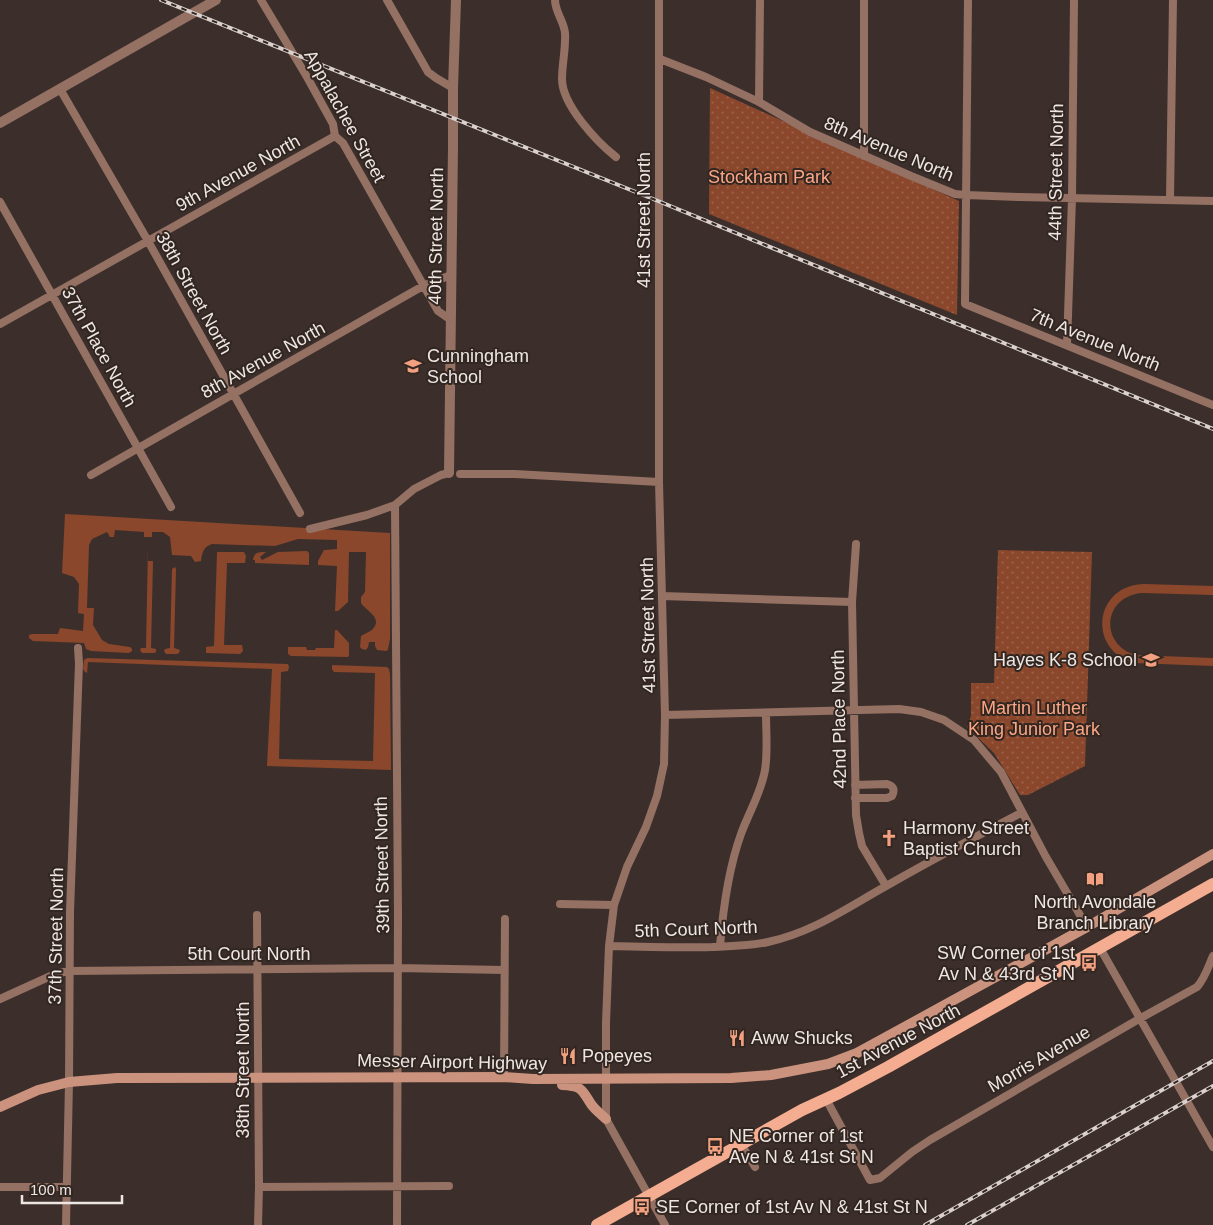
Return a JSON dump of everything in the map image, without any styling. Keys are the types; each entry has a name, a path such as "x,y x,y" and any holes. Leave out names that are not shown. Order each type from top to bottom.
{"main road":[{"name":"Messer Airport Highway","path":"0,1107 38,1090 69,1082 117,1078 504,1076 533,1079 728,1078 772,1074 828,1064 858,1053 1087,927 1213,854"},
{"name":"1st Avenue North","path":"597,1225 802,1110 888,1067 1213,884"},
{"path":"533,1079 544,1085 574,1085 583,1091 592,1106 606,1119"}],"street":[{"path":"0,123 216,0"},
{"name":"Appalachee Street","path":"261,0 333,124 334,136 343,143 423,286 438,311 451,320"},
{"path":"387,0 428,72 453,88"},
{"name":"40th Street North","path":"449,473 453,88 456,0"},
{"path":"555,0 555,6 565,31 562,82 570,106 604,148 616,157"},
{"name":"41st Street North","path":"606,1119 606,1023 609,946 614,905 626,868 646,827 657,796 664,764 665,714 659,482 659,0"},
{"path":"759,102 760,0"},
{"path":"864,0 864,156"},
{"path":"966,195 968,0"},
{"name":"44th Street North","path":"1067,345 1072,198 1074,0"},
{"path":"1170,199 1173,0"},
{"name":"8th Avenue North","path":"660,59 706,77 759,102 810,132 954,194 1213,201"},
{"name":"38th Street North","path":"60,89 148,241 300,513"},
{"name":"9th Avenue North","path":"0,324 334,136"},
{"name":"7th Avenue North","path":"966,195 965,304 1213,405"},
{"name":"37th Place North","path":"0,202 171,507"},
{"name":"8th Avenue North","path":"91,475 423,286 451,275"},
{"path":"310,529 395,505 414,490 440,475 449,473"},
{"path":"460,474 515,474 659,482"},
{"name":"39th Street North","path":"395,505 398,1225"},
{"name":"42nd Place North","path":"856,544 852,602 857,824 862,846 886,886"},
{"path":"662,596 852,602"},
{"name":"37th Street North","path":"66,1225 69,971 78,648"},
{"path":"665,714 899,709 920,712 944,720 974,740 1001,772 1046,857 1087,927"},
{"path":"720,946 722,918 734,854 757,798 765,772 767,753 766,713"},
{"path":"855,785 887,784 894,788 894,792 892,796 887,798 855,798"},
{"name":"5th Court North","path":"609,946 690,947 746,945 769,942 804,931 841,913 886,886 1022,812"},
{"name":"5th Court North","path":"560,904 614,905"},
{"name":"38th Street North","path":"257,915 258,1225"},
{"path":"504,1076 505,919"},
{"path":"1100,948 1213,1148"},
{"name":"Morris Avenue","path":"826,1099 870,1180 880,1178 930,1140 1197,987 1204,979 1213,956"},
{"name":"5th Court North","path":"0,999 55,974 69,971 398,968 504,970"},
{"path":"606,1119 665,1225"},
{"path":"741,1144 755,1168"},
{"path":"258,1187 449,1186"},
{"path":"0,1187 66,1187"}],"green space":[{"name":"Stockham Park","path":"710,88 959,201 957,315 709,214"},
{"path":"65,514 390,533 390,639 388,649 387,651 377,650 375,642 369,642 366,650 360,647 361,636 372,630 376,622 373,615 361,603 361,597 365,592 366,552 349,552 348,602 338,611 335,611 337,566 318,565 318,561 324,550 337,549 337,540 298,539 275,546 212,544 203,551 201,561 195,562 191,556 172,555 170,537 163,532 152,532 152,537 144,537 144,532 115,530 114,537 110,537 107,532 92,539 89,545 87,608 94,608 93,625 102,640 109,644 130,647 132,651 129,653 91,651 86,649 84,643 33,641 29,638 29,635 58,634 60,628 83,631 84,614 78,613 79,584 74,577 62,573"},
{"path":"148,546 148,561 153,561 151,648 156,649 156,652 142,653 141,648 146,648"},
{"name":"Martin Luther King Junior Park","path":"998,550 1092,552 1085,766 1028,795 1020,795 994,753 967,727 971,716 971,683 994,683"},
{"path":"307,551 309,553 309,565 255,563 255,560 253,560 254,555 259,552 266,552 260,557 262,560 278,552"},
{"path":"217,552 244,552 246,556 245,563 227,563 224,645 242,645 243,651 240,654 206,653 206,647 214,646"},
{"path":"175,567 174,648 180,650 177,654 166,654 165,649 170,648 172,569"},
{"path":"1143,584 1213,586 1213,595 1143,593 1130,596 1120,602 1110,620 1111,631 1115,641 1123,649 1135,655 1213,658 1213,666 1134,663 1119,656 1109,645 1103,633 1102,619 1106,606 1114,595 1127,587"},
{"path":"335,630 349,643 348,657 291,656 288,654 288,647 306,647 307,650 334,648"},
{"path":"87,658 288,664 288,671 281,672 279,759 373,761 375,673 334,672 332,665 387,667 390,674 391,770 267,766 272,669 88,662 87,673 83,669 84,660"}],"railway":[{"path":"161,0 658,201 1213,429"},
{"path":"925,1225 1213,1061"},
{"path":"967,1225 1213,1086"}],"place":[{"name":"Cunningham School","path":"413,366"},
{"name":"Hayes K-8 School","path":"1151,660"},
{"name":"Harmony Street Baptist Church","path":"889,838"},
{"name":"North Avondale Branch Library","path":"1095,879"},
{"name":"SW Corner of 1st Av N & 43rd St N","path":"1089,963"},
{"name":"Aww Shucks","path":"737,1038"},
{"name":"Popeyes","path":"568,1056"},
{"name":"NE Corner of 1st Ave N & 41st St N","path":"715,1146"},
{"name":"SE Corner of 1st Av N & 41st St N","path":"642,1207"}]}
